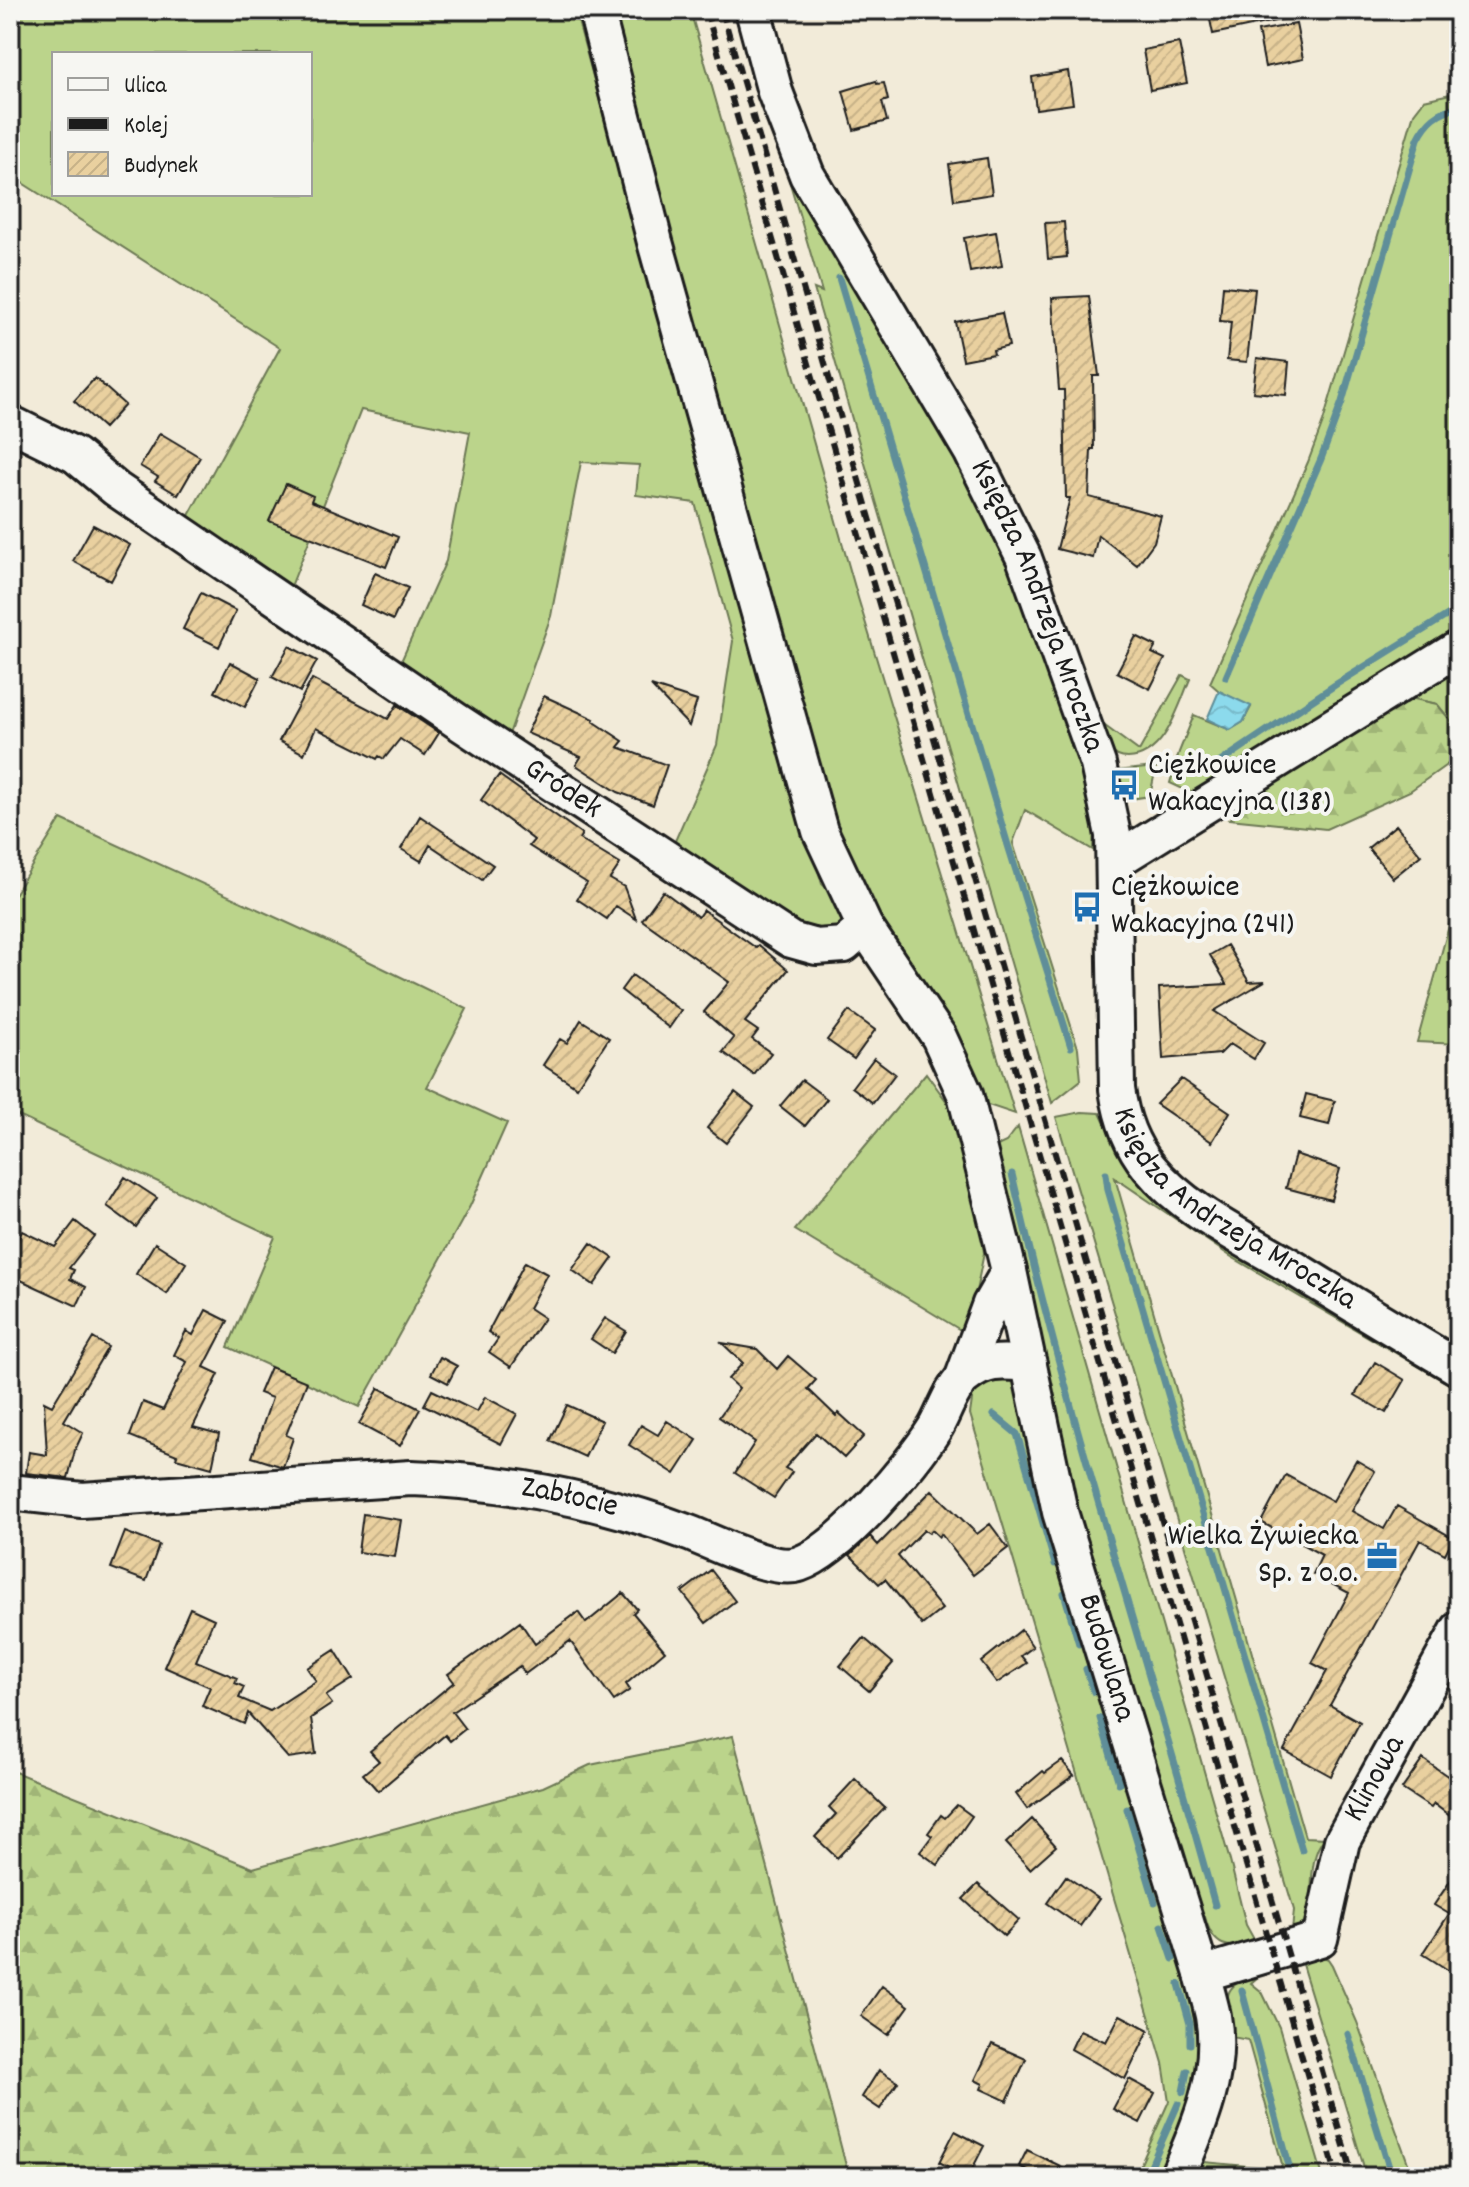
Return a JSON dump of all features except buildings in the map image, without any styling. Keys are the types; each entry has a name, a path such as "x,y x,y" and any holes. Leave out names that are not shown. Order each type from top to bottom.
{"street":[{"path":"596,10 655,242 820,831 865,927"},
{"name":"Księdza Andrzeja Mroczka","path":"753,10 775,92 807,175 971,451 1024,558 1098,764 1113,835 1117,1089 1124,1125 1133,1144 1166,1186 1191,1205 1347,1303 1459,1368"},
{"name":"Gródek","path":"10,423 75,455 116,489 443,712 791,940 816,947 844,945 865,927"},
{"path":"1114,862 1459,648"},
{"name":"Budowlana","path":"865,927 939,1037 965,1094 1009,1271 1060,1512 1214,2019 1214,2065 1205,2111 1177,2177"},
{"name":"Zabłocie","path":"10,1492 82,1500 411,1478 462,1479 606,1506 644,1516 757,1559 796,1565 819,1554 843,1536 907,1466 934,1430 963,1377 990,1304 1009,1271"},
{"path":"963,1377 990,1361 1029,1364"},
{"name":"Klinowa","path":"1202,1974 1320,1939 1342,1841 1459,1629"}],"green space":[{"path":"10,10 575,10 666,345 822,884 834,895 843,919 832,933 813,932 671,850 717,745 733,641 695,503 636,495 639,465 581,462 551,616 507,740 399,666 446,561 470,432 361,410 288,594 186,521 280,348 10,175"},
{"path":"609,10 690,10 858,598 1015,1114 979,1102 928,992 877,914 829,818"},
{"path":"1459,92 1459,630 1198,796 1170,783 1179,752 1194,715 1230,730 1243,722 1251,707 1210,683 1323,422 1414,113 1424,100"},
{"path":"787,173 991,515 1087,784 1094,828 1093,850 1025,810 1013,843 1078,1048 1081,1080 1052,1103 814,289 822,292"},
{"path":"1459,665 1459,731 1437,704 1405,697"},
{"path":"1182,675 1190,679 1161,740 1141,755 1128,758 1116,755 1106,742 1101,723 1139,751"},
{"path":"1405,697 1437,704 1459,731 1459,756 1410,791 1326,829 1229,819 1310,757"},
{"path":"1156,767 1150,796 1123,800 1117,771"},
{"path":"61,819 467,1009 427,1087 507,1123 470,1206 359,1407 228,1347 275,1237 10,1112 10,901"},
{"path":"1459,920 1459,1044 1417,1042 1450,922"},
{"path":"926,1073 947,1102 980,1218 984,1253 967,1334 795,1230"},
{"path":"1082,1112 1100,1113 1119,1153 1138,1178 1459,1380 1459,1390 1230,1256 1115,1178 1305,1837 1325,1838 1314,1859 1308,1920 1303,1927 1292,1931 1294,1910 1056,1117"},
{"path":"1018,1127 1246,1925 1256,1943 1237,1946 1223,1944 1212,1935 1205,1917 1196,1918 1106,1613 1047,1393 995,1147 1006,1142"},
{"path":"986,1376 1007,1376 1021,1388 1141,1812 1137,1828 1177,1947 1193,2010 1197,2068 1203,2073 1165,2177 1135,2177 1169,2101 1163,2063 970,1414 973,1393"},
{"path":"733,1736 849,2177 10,2177 10,1770 253,1868 543,1787 590,1765"},
{"path":"1318,1954 1332,1965 1357,2022 1413,2177 1367,2177 1301,1961"},
{"path":"1265,1971 1251,1983 1262,1992 1279,2027 1323,2177 1277,2177 1282,2164 1248,2040 1232,2037 1227,2001 1232,1987"},
{"path":"1204,2162 1257,2167 1267,2177 1197,2177"}],"water":[{"path":"1219,691 1251,706 1243,722 1230,730 1207,719"}],"waterway":[{"path":"1226,677 1321,459 1342,402 1418,139 1434,118 1459,107"},
{"path":"839,278 1071,1047"},
{"path":"1216,765 1335,685 1459,608"},
{"path":"1012,1174 1083,1450 1215,1905"},
{"path":"1106,1174 1108,1190 1302,1850"},
{"path":"994,1415 1017,1434 1055,1564"},
{"path":"1064,1593 1079,1644"},
{"path":"1086,1669 1094,1692"},
{"path":"1100,1718 1119,1783"},
{"path":"1127,1809 1155,1902"},
{"path":"1162,1926 1173,1959"},
{"path":"1179,1984 1190,2024 1190,2044"},
{"path":"1242,1991 1292,2177"},
{"path":"1348,2034 1392,2177"},
{"path":"1183,2092 1187,2071"},
{"path":"1146,2177 1178,2104"}],"railway":[{"path":"706,10 1337,2177"},
{"path":"722,10 1353,2177"}],"place":[{"name":"Ciężkowice Wakacyjna (138)","path":"1124,785"},
{"name":"Ciężkowice Wakacyjna (241)","path":"1087,907"},
{"name":"Wielka Żywiecka Sp. z o.o.","path":"1382,1556"}]}
